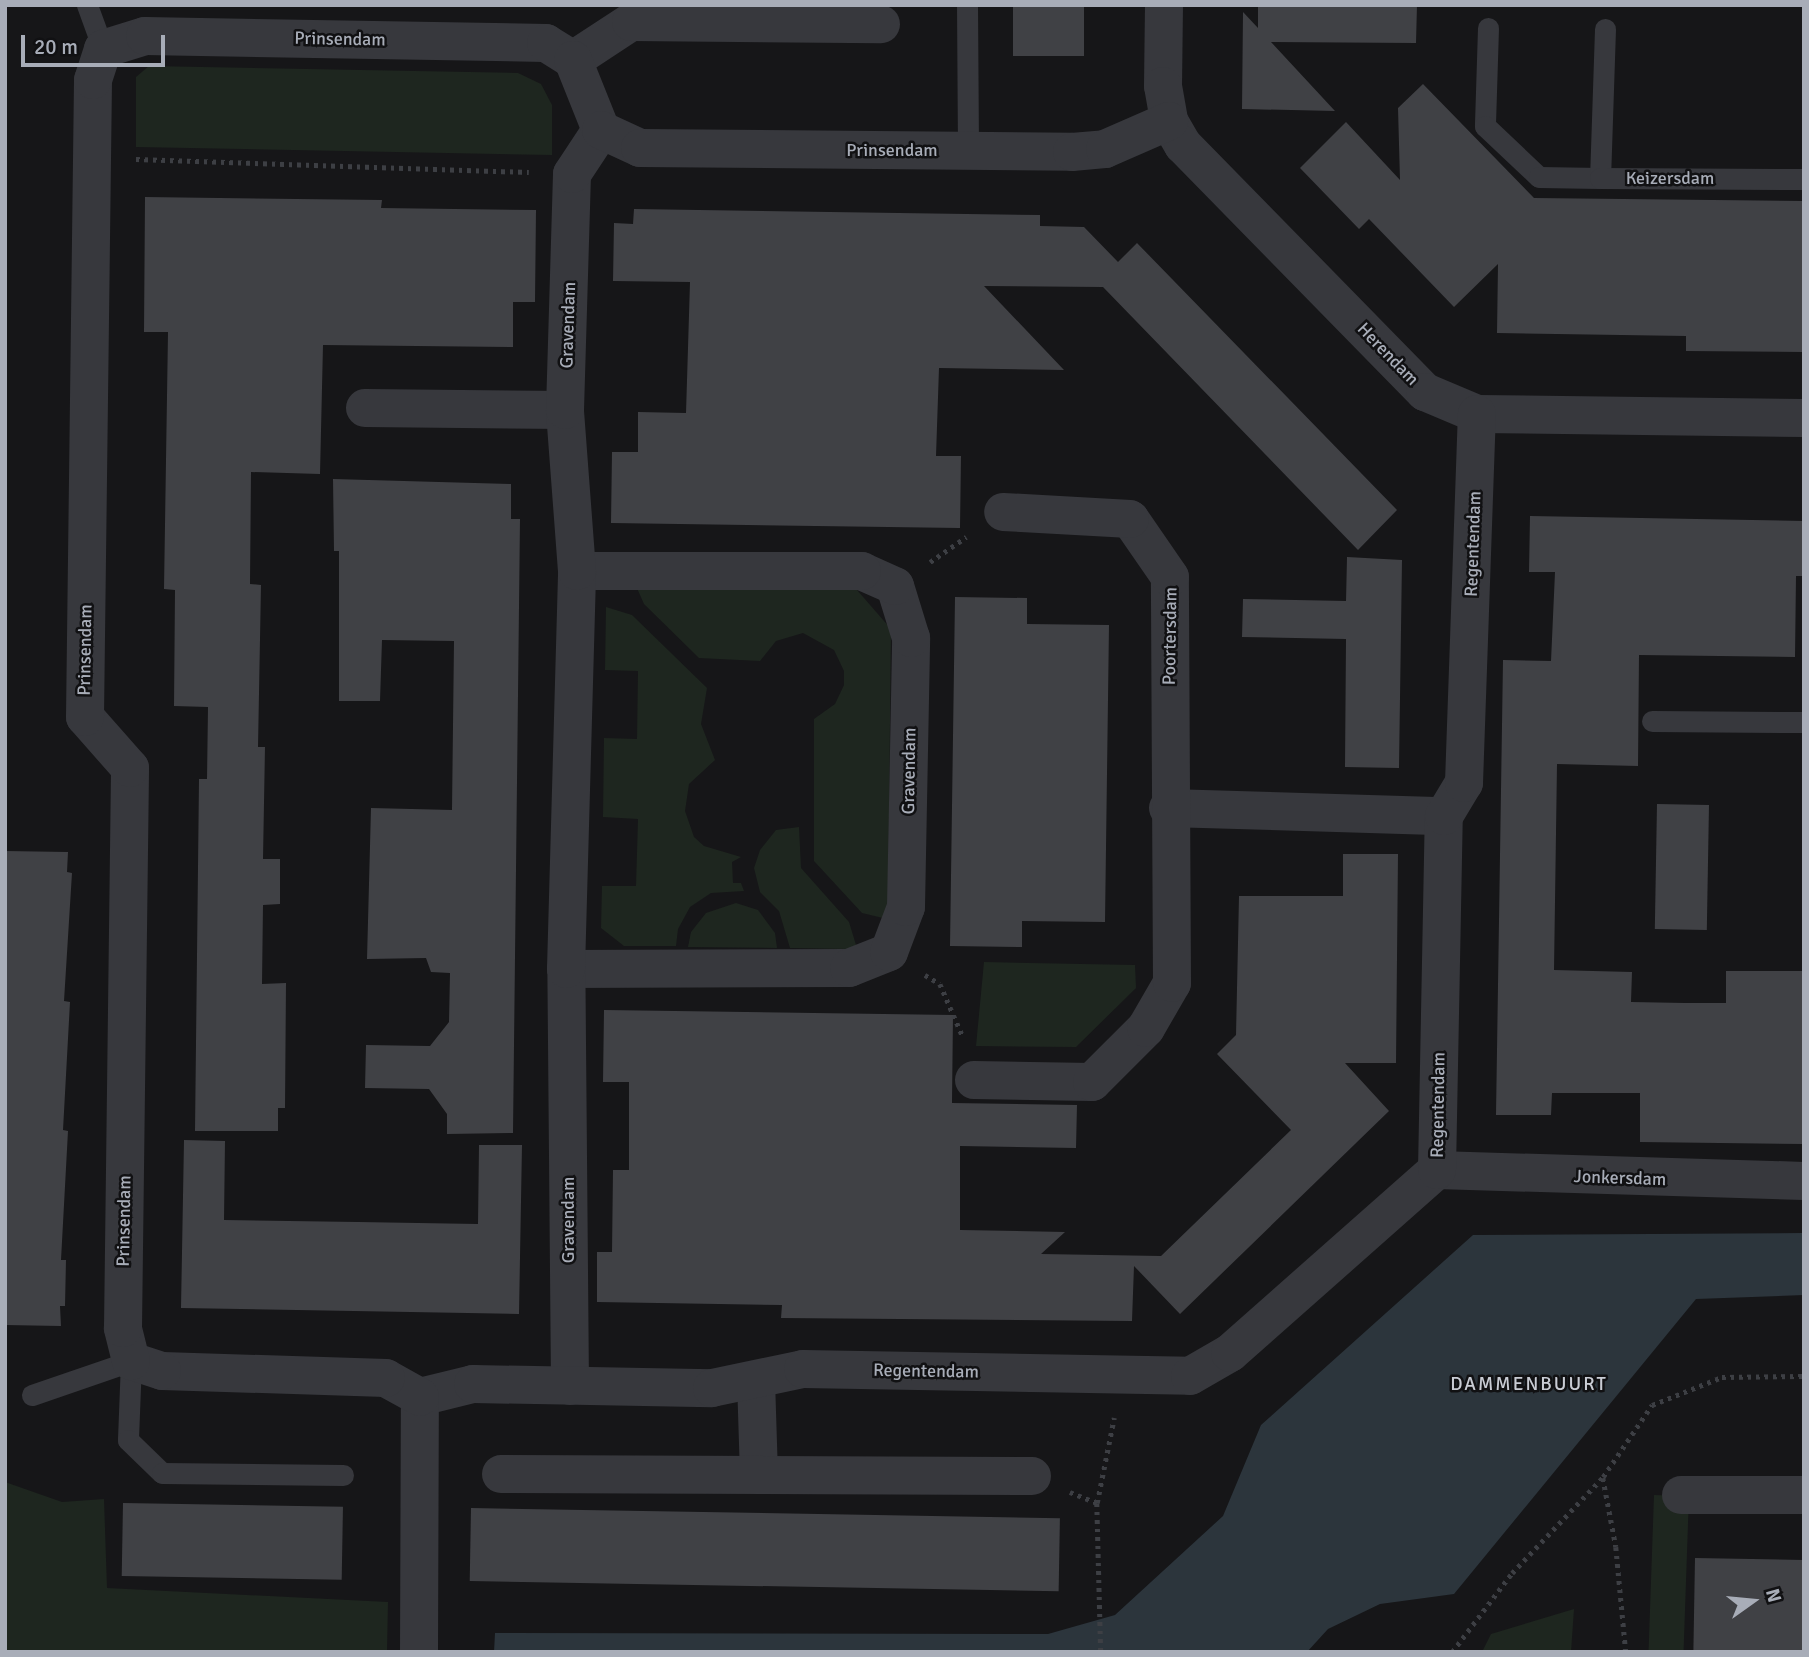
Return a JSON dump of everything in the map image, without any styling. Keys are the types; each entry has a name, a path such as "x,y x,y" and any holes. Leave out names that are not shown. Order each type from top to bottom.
{"street":[{"name":"Herendam","path":"1164,5 1163,86 1169,121 1184,145 1425,392 1477,414 1804,418"},
{"path":"572,174 601,130 573,60 631,22 881,24"},
{"name":"Prinsendam","path":"131,1361 122,1328 130,768 85,717 93,80 103,49 145,36 546,43 573,60"},
{"name":"Prinsendam","path":"601,130 640,148 1105,149 1169,121"},
{"name":"Gravendam","path":"570,1386 566,969 577,571 565,410 572,174"},
{"path":"365,408 565,410"},
{"name":"Regentendam","path":"419,1396 473,1384 712,1388 803,1369 1190,1376 1230,1353 1437,1170 1444,816 1464,783 1477,414"},
{"name":"Poortersdam","path":"974,1080 1092,1082 1146,1028 1172,983 1168,808 1170,578 1130,519 1003,512"},
{"path":"577,571 862,571 895,586"},
{"name":"Gravendam","path":"889,952 906,907 911,638 895,586"},
{"path":"1168,808 1444,816"},
{"path":"566,969 849,968 889,952"},
{"name":"Jonkersdam","path":"1437,1170 1804,1181"},
{"path":"131,1361 162,1371 386,1378 419,1396 419,1652"},
{"path":"755,1380 759,1475"},
{"path":"501,1475 1032,1476"},
{"path":"1681,1494 1804,1496"}],"lane":[{"path":"87,5 103,49"},
{"path":"967,5 968,150"},
{"path":"1488,28 1485,126 1539,177 1600,178"},
{"name":"Keizersdam","path":"1605,29 1600,178 1804,179"},
{"path":"1652,721 1804,722"},
{"path":"32,1395 131,1361"},
{"name":"Prinsendam","path":"131,1361 128,1440 162,1473 343,1475"}],"path":[{"path":"92,158 572,174"},
{"path":"895,586 1003,512"},
{"path":"889,952 940,984 960,1027 974,1080"},
{"path":"1101,1652 1102,1607 1097,1503 1122,1375"},
{"path":"1452,1652 1512,1573 1603,1477 1652,1405 1722,1377 1804,1376"},
{"path":"1032,1476 1097,1503"},
{"path":"1603,1477 1616,1547 1626,1652"}],"shaded area":[{"path":"149,66 518,73 541,84 552,105 552,155 136,147 136,77"},
{"path":"636,586 857,590 891,629 888,908 883,918 862,913 814,861 814,719 835,704 844,685 844,671 834,650 803,633 776,641 760,661 699,658 644,604"},
{"path":"606,607 632,615 707,688 701,724 715,760 689,784 685,811 694,837 704,846 741,857 732,862 733,883 741,883 744,891 711,893 690,907 678,929 676,946 624,946 601,928 602,886 636,886 638,819 603,817 604,738 637,739 638,671 605,670"},
{"path":"799,827 801,868 849,922 856,945 849,949 790,948 779,911 760,892 754,868 760,850 776,830"},
{"path":"736,903 758,910 775,933 777,948 688,947 691,932 706,913"},
{"path":"984,962 1135,965 1136,988 1076,1047 976,1046"},
{"path":"1804,1233 1804,1295 1696,1299 1454,1594 1380,1604 1328,1629 1307,1652 494,1652 495,1633 1048,1634 1115,1615 1223,1516 1261,1425 1473,1235"},
{"path":"5,1482 62,1502 104,1499 107,1588 388,1602 387,1652 5,1652"},
{"path":"1654,1495 1689,1496 1684,1652 1649,1652"},
{"path":"1574,1609 1571,1652 1482,1652 1491,1634"}],"building":[{"path":"1013,5 1084,5 1084,56 1013,56"},
{"path":"1258,5 1417,5 1416,43 1271,42 1335,111 1242,109 1243,12 1258,28"},
{"path":"1423,84 1534,198 1804,201 1804,352 1686,351 1686,336 1497,333 1498,264 1454,307 1369,219 1359,229 1300,168 1346,122 1400,180 1398,108"},
{"path":"145,197 382,200 381,208 536,210 535,302 513,302 513,347 323,345 320,474 251,472 250,584 261,585 258,747 265,747 263,859 280,859 280,904 263,905 262,984 286,983 285,1108 278,1108 278,1131 195,1131 199,779 207,779 208,707 174,706 175,590 164,589 168,332 144,332"},
{"path":"634,209 1040,215 1040,226 1084,227 1118,262 1137,243 1397,510 1358,550 1103,287 984,286 1064,370 939,368 936,456 961,456 960,528 611,523 612,452 638,452 638,412 686,413 690,282 613,281 614,223 633,224"},
{"path":"333,479 511,484 511,519 520,519 513,1133 447,1134 447,1114 429,1089 365,1088 366,1045 430,1046 449,1022 450,973 431,972 426,958 367,959 371,808 452,810 454,641 382,640 380,701 339,701 339,551 334,551"},
{"path":"1530,516 1804,521 1804,576 1796,576 1795,657 1639,655 1638,766 1557,764 1554,970 1632,972 1631,1002 1685,1003 1726,1003 1726,971 1804,971 1804,1144 1640,1142 1640,1093 1552,1093 1551,1115 1496,1115 1503,660 1551,661 1555,572 1529,572"},
{"path":"1347,557 1402,560 1399,768 1345,767 1346,639 1242,637 1243,599 1346,601"},
{"path":"955,597 1027,598 1027,624 1109,625 1105,922 1022,921 1022,947 950,946"},
{"path":"1657,804 1709,805 1707,930 1655,929"},
{"path":"5,851 68,852 67,872 72,873 64,1001 70,1002 63,1130 68,1131 61,1260 66,1260 65,1306 60,1306 61,1326 5,1325"},
{"path":"1343,854 1398,854 1396,1063 1345,1063 1389,1111 1180,1314 1134,1266 1132,1321 781,1318 782,1305 597,1302 597,1252 612,1252 613,1170 629,1170 629,1082 603,1082 604,1010 953,1015 952,1103 1077,1105 1076,1148 960,1146 960,1230 1065,1232 1041,1254 1161,1256 1291,1130 1217,1054 1236,1035 1239,896 1343,896"},
{"path":"184,1140 225,1141 224,1220 478,1224 479,1145 522,1145 519,1314 181,1308"},
{"path":"123,1503 343,1507 342,1580 122,1576"},
{"path":"471,1508 1060,1518 1059,1591 470,1581"},
{"path":"1695,1558 1804,1560 1802,1652 1693,1652"}],"district":[{"name":"DAMMENBUURT","path":"1529,1385"}]}
